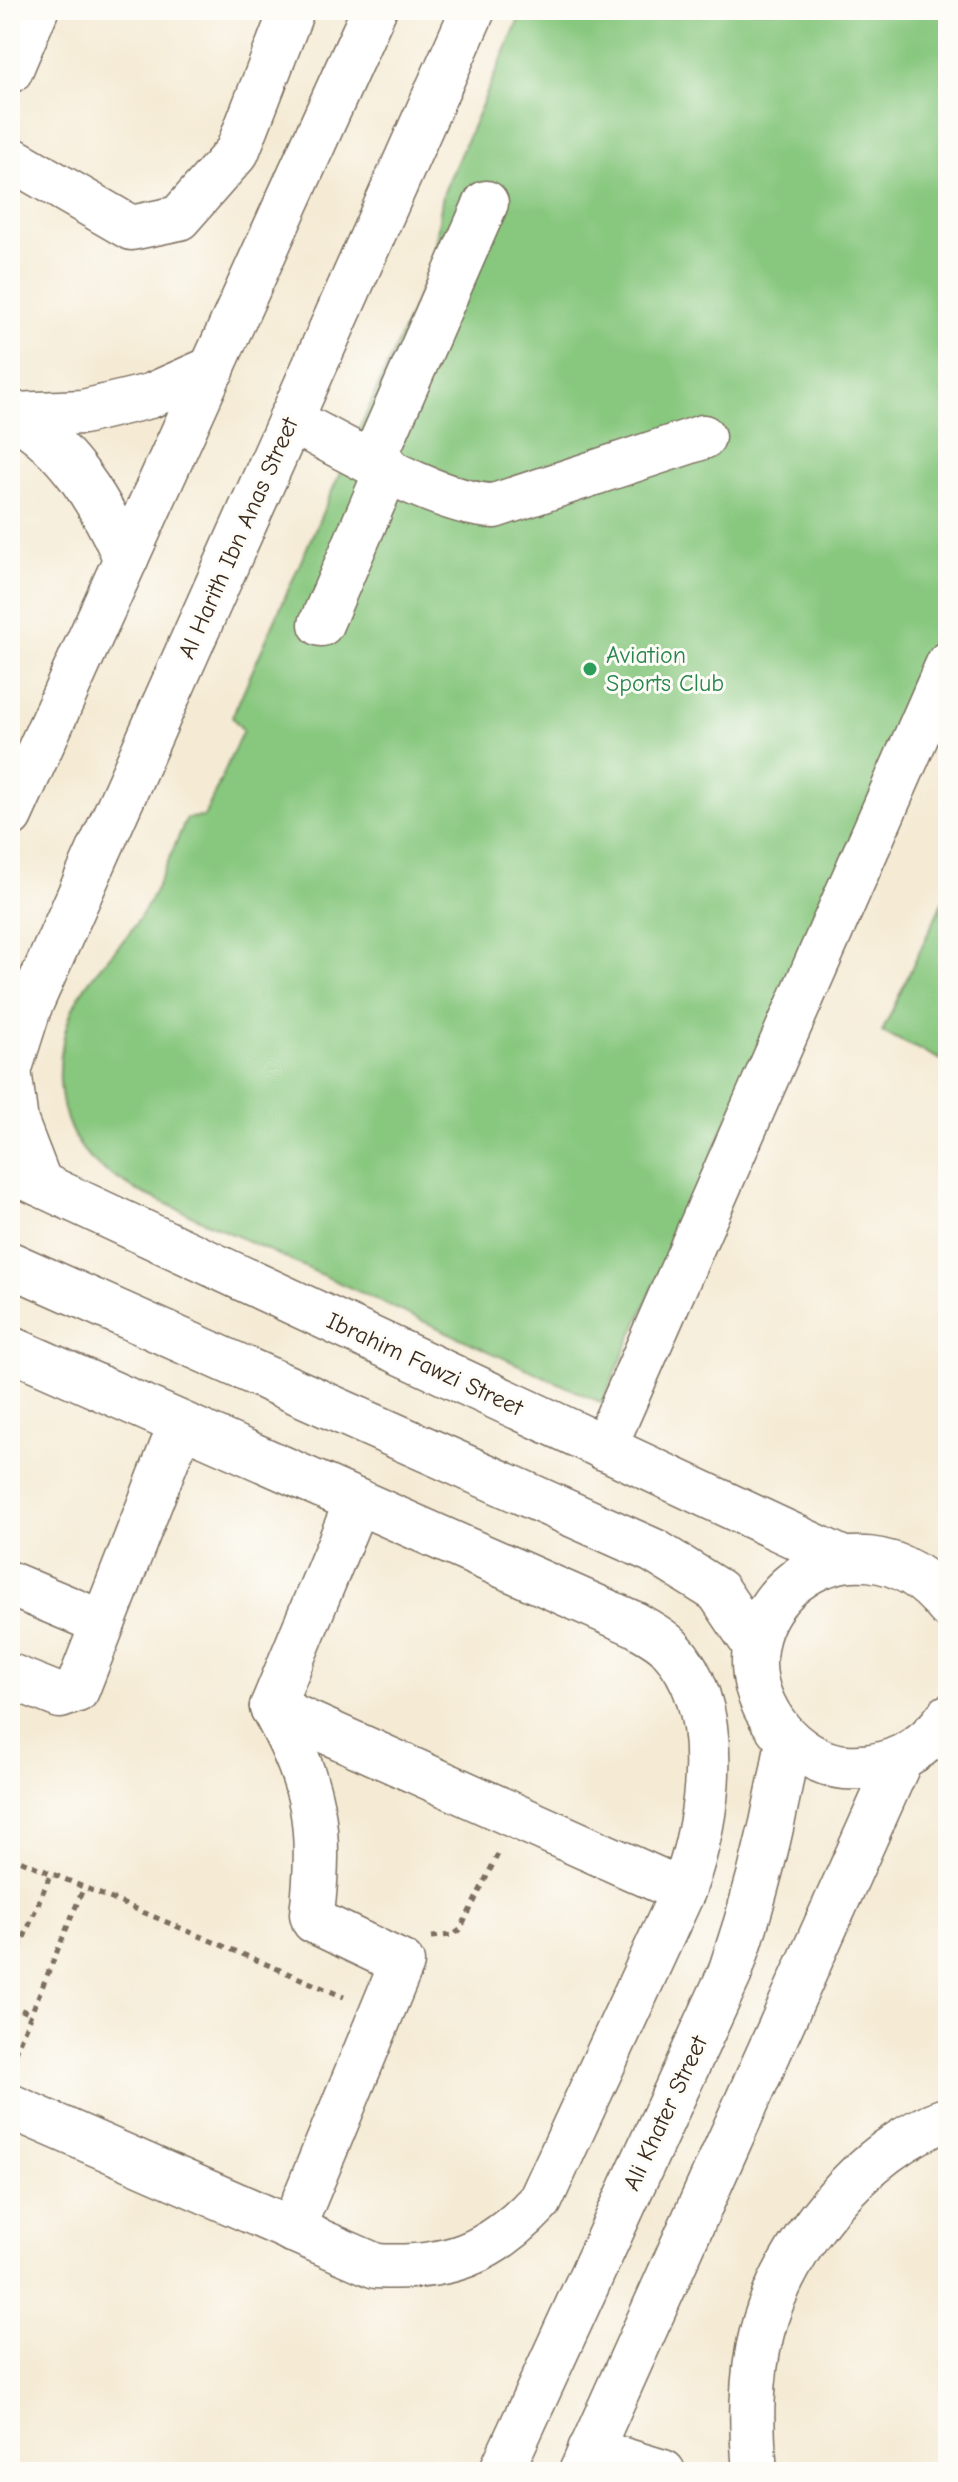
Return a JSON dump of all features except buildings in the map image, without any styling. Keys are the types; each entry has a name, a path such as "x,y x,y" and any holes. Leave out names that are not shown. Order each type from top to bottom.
{"street":[{"path":"10,71 36,10"},
{"path":"10,158 131,228 179,218 237,152 292,10"},
{"path":"10,815 374,10"},
{"name":"Al Harith Ibn Anas Street","path":"10,1068 19,1011 290,420 473,10"},
{"path":"321,624 380,464 486,203"},
{"path":"12,414 83,412 136,400 213,368"},
{"path":"12,414 62,454 81,478 100,503 126,559"},
{"path":"290,420 460,502 494,506 703,437"},
{"path":"604,1448 948,664"},
{"path":"10,1077 25,1177"},
{"name":"Ibrahim Fawzi Street","path":"25,1177 841,1558"},
{"path":"10,1264 654,1551 718,1591 755,1646"},
{"path":"10,1348 180,1426 635,1624 670,1648 693,1683 704,1724 707,1766 705,1809 698,1851 683,1891 540,2201 515,2228 484,2248 449,2262 413,2268 376,2266 10,2106"},
{"path":"10,1676 60,1696 72,1694 180,1426"},
{"path":"272,1707 357,1501"},
{"path":"942,1588 889,1561 841,1558 801,1575 771,1605 755,1646 755,1680 767,1713 788,1740 812,1757 841,1767 871,1768 900,1760 931,1739 948,1717"},
{"path":"10,1584 103,1623"},
{"path":"272,1707 683,1891"},
{"path":"272,1707 299,1754 314,1809 318,1866 312,1914 314,1921 402,1963 292,2230"},
{"name":"Ali Khater Street","path":"501,2472 730,1973 756,1896 772,1831 788,1740"},
{"path":"663,2472 586,2461 900,1760"},
{"path":"755,2472 750,2421 762,2331 797,2248 854,2179 924,2127 948,2119"}],"path":[{"path":"402,1963 416,1945 435,1935 453,1935 460,1930 517,1817"},
{"path":"10,1856 381,2012"},
{"path":"10,1971 51,1873"},
{"path":"10,2064 84,1887"},
{"path":"10,2005 31,2014"}],"green space":[{"name":"Aviation Sports Club","path":"523,10 948,10 948,621 602,1403 132,1188 96,1164 81,1147 71,1128 60,1085 63,1041 77,1000 145,910 187,818 204,817 243,730 232,717 432,265 443,194"},
{"path":"943,901 948,903 948,1063 882,1032"}],"place":[{"name":"Aviation Sports Club","path":"590,669"}]}
